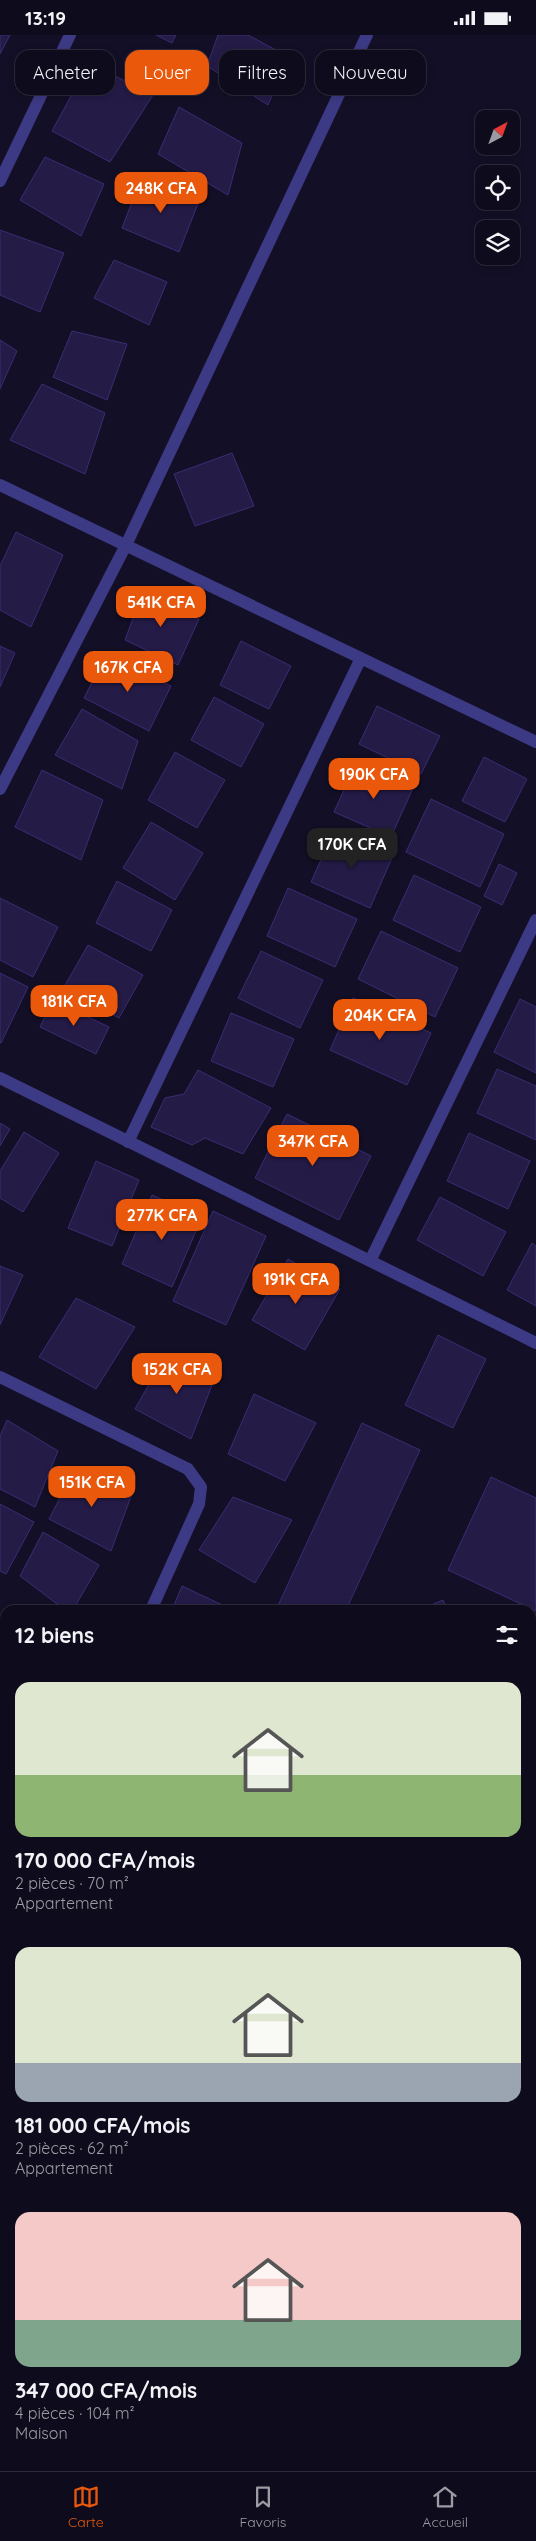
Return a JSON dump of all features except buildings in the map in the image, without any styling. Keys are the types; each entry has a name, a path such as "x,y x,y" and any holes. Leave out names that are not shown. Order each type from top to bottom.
{"street":[{"path":"0,181 70,35"},
{"path":"0,789 126,545 368,35"},
{"path":"0,485 536,742"},
{"path":"128,1142 361,658"},
{"path":"370,1261 536,920"},
{"path":"0,1079 536,1343"},
{"path":"0,1377 188,1469 201,1487 199,1504 153,1605"}]}
